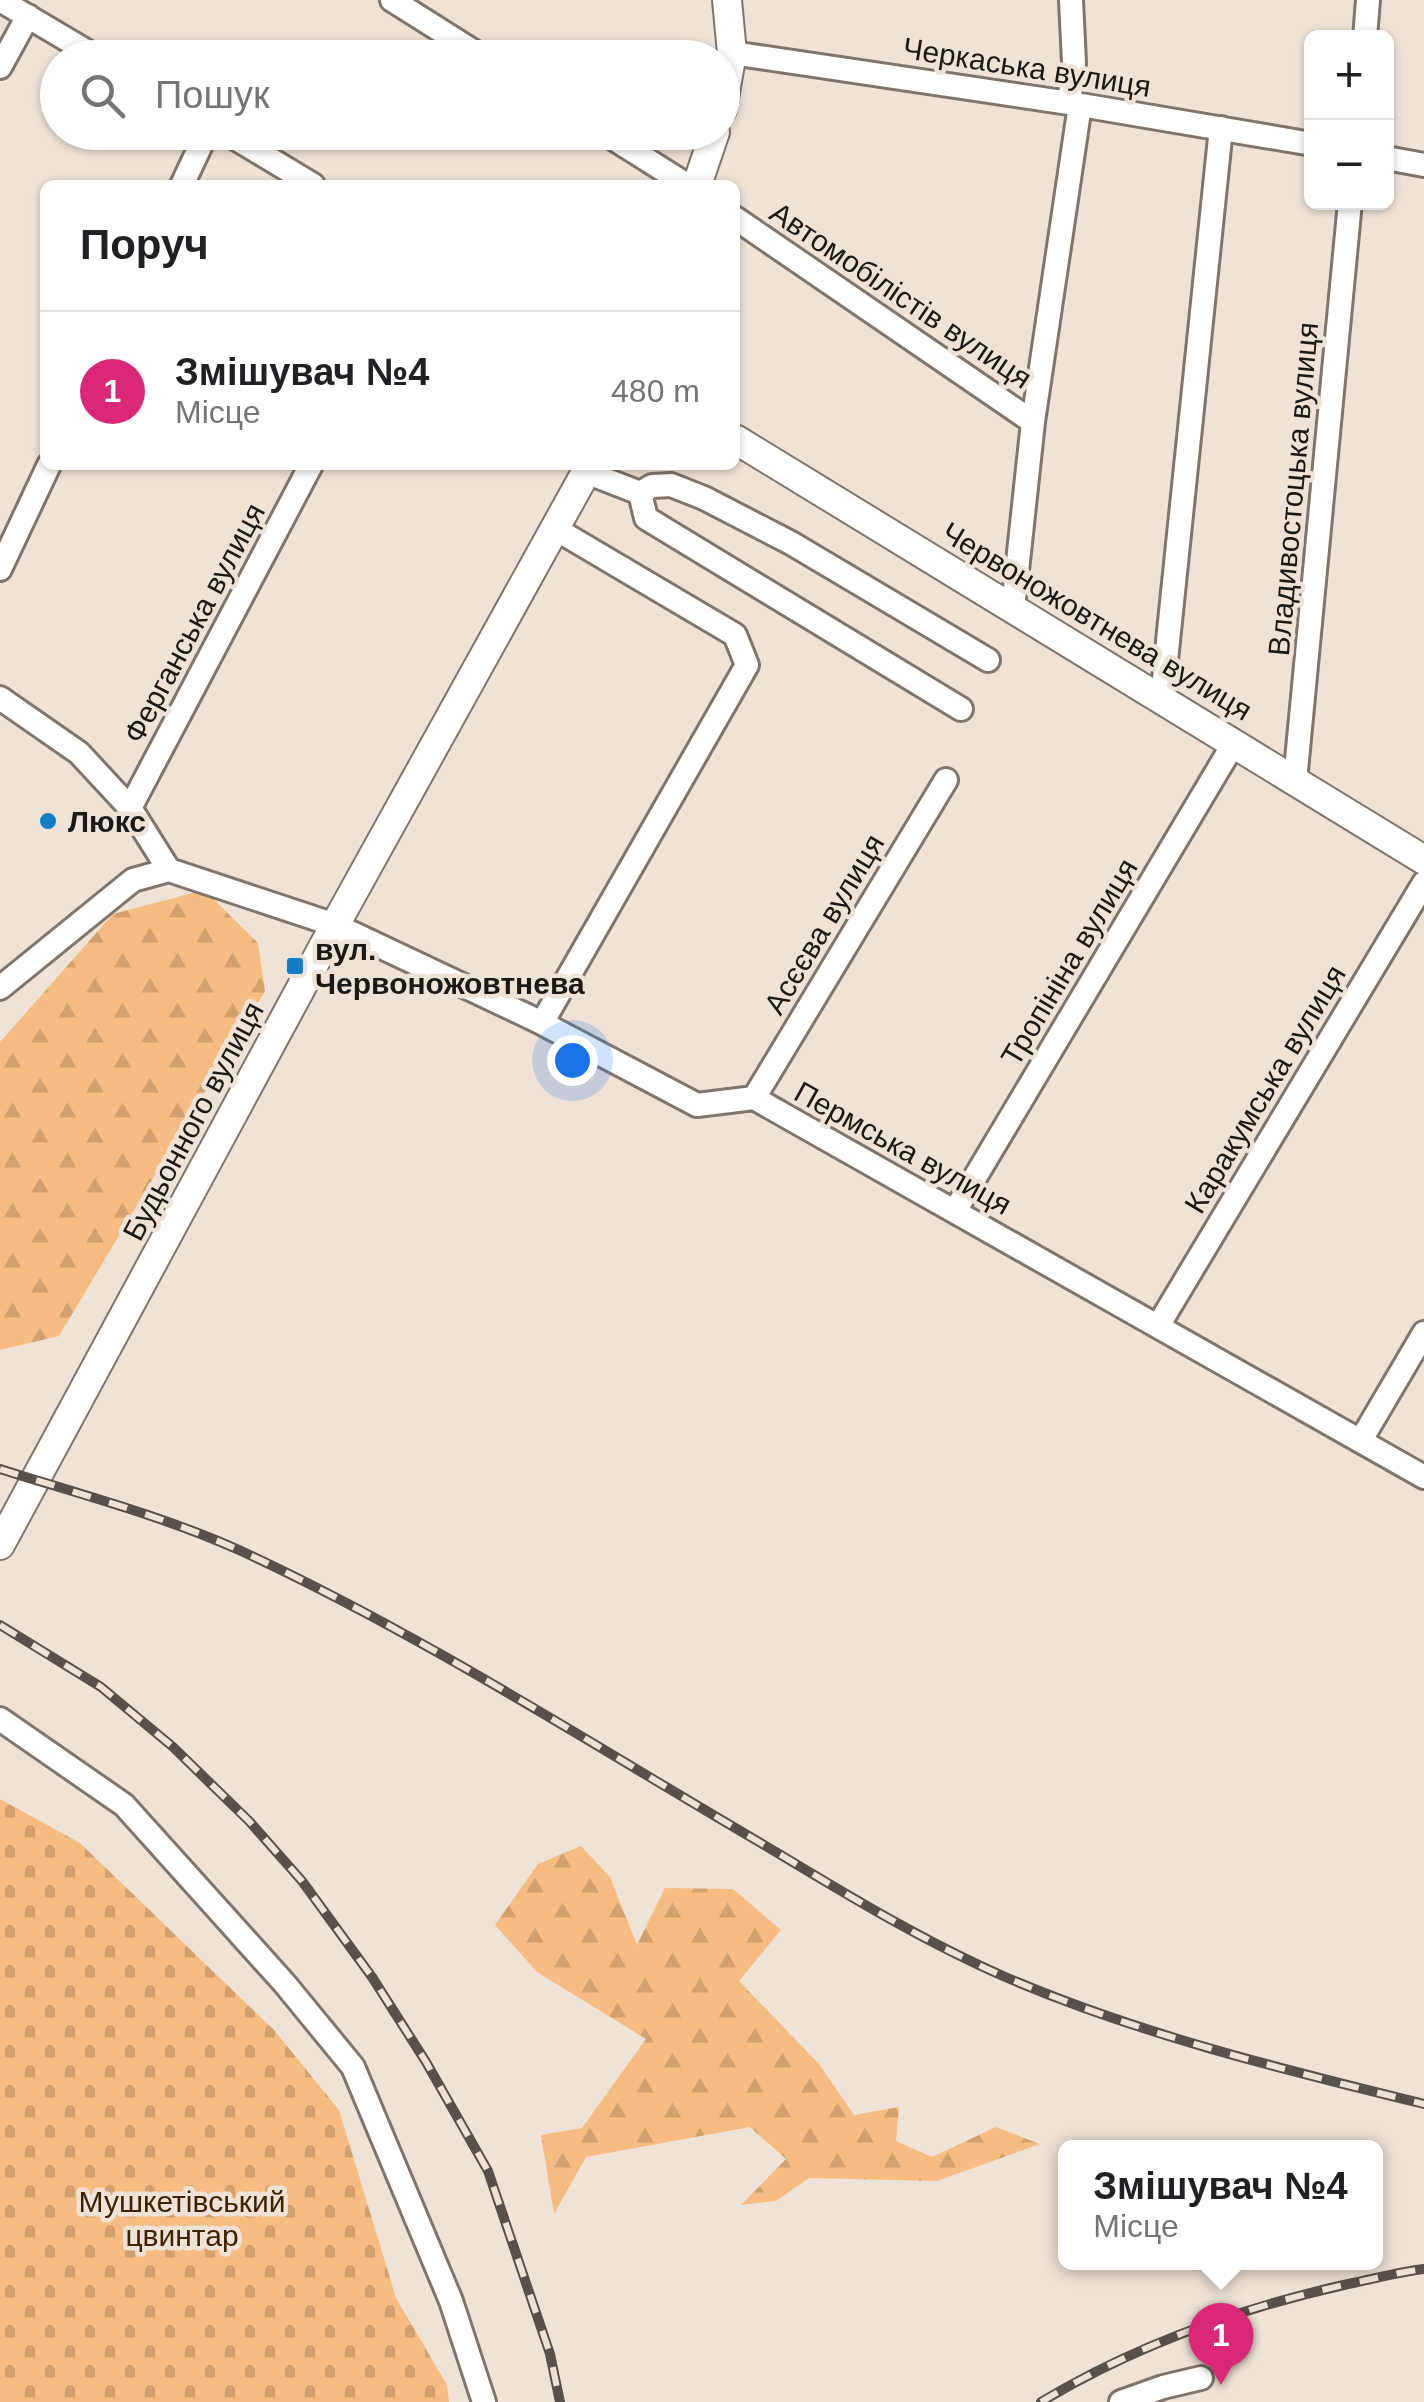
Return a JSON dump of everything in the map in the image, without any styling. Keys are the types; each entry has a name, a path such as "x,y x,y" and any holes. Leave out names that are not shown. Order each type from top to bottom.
{"main road":[{"path":"727,0 731,40"},
{"path":"700,180 709,150"},
{"name":"Червоножовтнева вулиця","path":"740,442 1424,860"},
{"name":"Будьонного вулиця","path":"0,1546 587,470"}],"street":[{"path":"0,0 68,40"},
{"path":"392,0 455,40"},
{"path":"1013,608 1074,104 1071,0"},
{"path":"1366,30 1368,0"},
{"path":"0,67 28,16"},
{"name":"Черкаська вулиця","path":"740,54 1304,143"},
{"path":"1162,699 1220,128"},
{"path":"184,180 199,150"},
{"path":"255,150 306,180"},
{"path":"632,150 679,180"},
{"path":"1394,159 1424,164"},
{"name":"Владивостоцька вулиця","path":"1295,780 1349,210"},
{"name":"Автомобілістів вулиця","path":"740,221 1033,422"},
{"path":"0,568 47,470"},
{"name":"Ферганська вулиця","path":"130,808 308,470"},
{"path":"592,470 640,493"},
{"path":"640,493 652,486 671,485 704,498 791,542 988,660"},
{"path":"640,493 646,518 961,709"},
{"path":"542,1023 747,665 736,635 554,528"},
{"name":"Ферганська вулиця","path":"0,698 80,754 130,808 169,870"},
{"name":"Тропініна вулиця","path":"955,1211 1234,743"},
{"name":"Асєєва вулиця","path":"754,1098 946,780"},
{"path":"0,988 133,880 169,870 336,925"},
{"name":"Каракумська вулиця","path":"1158,1326 1424,883"},
{"name":"Пермська вулиця","path":"336,925 542,1023 697,1105 754,1098 1424,1477"},
{"path":"1361,1440 1424,1333"},
{"path":"0,1718 124,1805 353,2066 450,2300 484,2402"},
{"path":"1121,2402 1163,2386 1201,2378"}],"green space":[{"path":"204,890 258,943 265,991 59,1336 0,1350 0,1042 113,914"},
{"name":"Мушкетівський цвинтар","path":"0,1799 80,1843 274,2030 339,2110 396,2298 447,2385 449,2402 0,2402"},
{"path":"581,1846 610,1877 637,1945 665,1888 733,1889 781,1930 739,1981 819,2064 854,2115 899,2107 896,2141 932,2157 996,2127 1040,2144 937,2181 809,2178 776,2201 741,2205 786,2159 750,2127 586,2157 554,2214 541,2135 582,2128 646,2039 537,1972 495,1925 538,1864"}],"railway":[{"path":"0,1469 181,1527 305,1582 500,1688 876,1911 1003,1976 1158,2033 1424,2104"},
{"path":"0,1625 101,1687 173,1747 249,1821 302,1881 372,1977 488,2171 550,2354 560,2402"},
{"path":"1041,2402 1151,2346 1228,2317 1308,2294 1424,2269"}],"place":[{"name":"Люкс","path":"48,821"},
{"name":"вул. Червоножовтнева","path":"295,966"},
{"name":"Змішувач №4","path":"1221,2385"}]}
